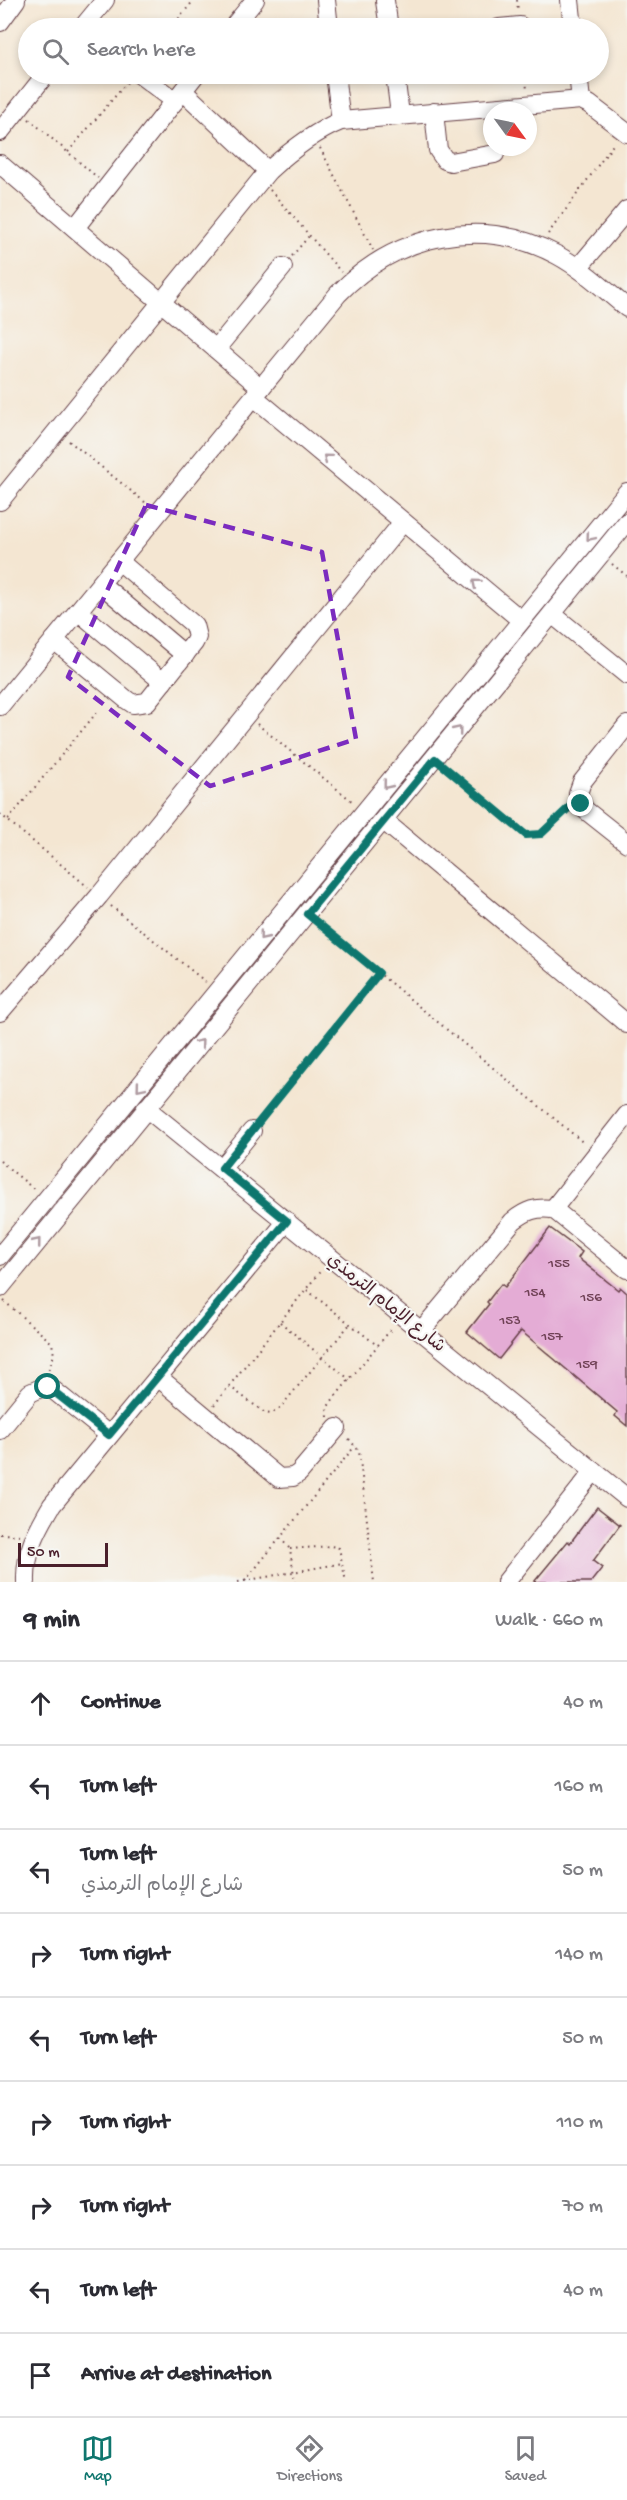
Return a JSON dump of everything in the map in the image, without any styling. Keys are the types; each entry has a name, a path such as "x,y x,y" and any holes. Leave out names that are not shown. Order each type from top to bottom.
{"street":[{"path":"0,22 16,0"},
{"path":"90,18 105,0"},
{"path":"326,0 328,18"},
{"path":"570,0 572,18"},
{"path":"385,1 388,18"},
{"path":"239,18 251,2"},
{"path":"7,118 37,84"},
{"path":"157,84 179,96 264,175"},
{"path":"75,228 188,84"},
{"path":"336,84 340,121"},
{"path":"395,84 400,116"},
{"path":"579,84 581,100"},
{"path":"537,103 581,100 626,132"},
{"path":"0,501 264,175 327,126 340,121 483,108"},
{"path":"434,112 438,150 445,160 451,162 484,156"},
{"path":"0,164 162,301 216,349 258,392 403,522 522,620"},
{"path":"578,268 624,220"},
{"path":"0,706 350,282 378,260 399,249 445,235 493,234 539,246 578,268 627,308"},
{"path":"216,349 283,267"},
{"path":"0,1256 627,492"},
{"path":"0,1012 99,896 403,522"},
{"path":"0,1288 627,522"},
{"path":"54,640 133,704 147,702 197,637 194,625 119,561"},
{"path":"570,561 585,574"},
{"path":"101,584 184,656"},
{"path":"78,611 163,682"},
{"path":"552,614 627,675"},
{"path":"479,672 495,685"},
{"path":"627,725 582,782 578,799 584,809 627,843"},
{"path":"405,763 421,776"},
{"path":"384,821 627,1024"},
{"path":"321,866 336,879"},
{"path":"168,1052 182,1065"},
{"name":"شارع الإمام الترمذي","path":"146,1108 627,1498"},
{"path":"553,1209 627,1115"},
{"path":"222,1168 252,1131"},
{"path":"98,1137 113,1148"},
{"path":"422,1330 513,1221 524,1211 538,1207 553,1209 627,1269"},
{"path":"26,1582 27,1557 33,1536 52,1505 287,1221"},
{"path":"158,1377 273,1474 286,1479 299,1473 337,1428"},
{"path":"0,1430 30,1393 43,1387 52,1389 109,1435"},
{"path":"506,1582 594,1471"}],"path":[{"path":"179,18 194,0"},
{"path":"68,152 126,84"},
{"path":"526,84 529,102"},
{"path":"7,118 68,152 108,186"},
{"path":"539,246 626,132"},
{"path":"313,136 378,260"},
{"path":"264,175 309,236 350,282"},
{"path":"283,267 309,236"},
{"path":"57,432 159,513"},
{"path":"601,554 627,576"},
{"path":"8,820 98,711"},
{"path":"246,714 365,812"},
{"path":"435,759 522,832 531,836 545,831 578,799"},
{"path":"307,914 596,1154"},
{"path":"252,1131 379,973"},
{"path":"0,1161 46,1200"},
{"path":"205,1417 331,1257"},
{"path":"306,1289 378,1346"},
{"path":"0,1297 52,1343 54,1355 43,1387"},
{"path":"374,1582 359,1451 337,1428 327,1414 327,1408 403,1315"},
{"path":"280,1322 350,1380"},
{"path":"229,1386 265,1413 271,1414 279,1409 350,1324"},
{"path":"245,1581 355,1446"},
{"path":"0,1534 33,1536"},
{"path":"280,1538 290,1549 295,1582"},
{"path":"290,1549 336,1547 342,1552 346,1582"},
{"path":"238,1582 343,1563"}],"highlighted area":[{"path":"146,505 322,552 356,739 210,786 68,677"}],"building":[{"path":"550,1228 582,1252 578,1258 618,1290 620,1287 627,1293 627,1426 615,1416 617,1412 521,1331 499,1359 467,1332 501,1284 505,1287"},
{"path":"597,1507 620,1525 593,1561 602,1568 591,1582 534,1582 568,1541 570,1543"}],"route":[{"path":"48,1387 109,1435 287,1221 222,1168 379,973 307,914 435,759 526,835 541,834 578,799 581,804"}]}
